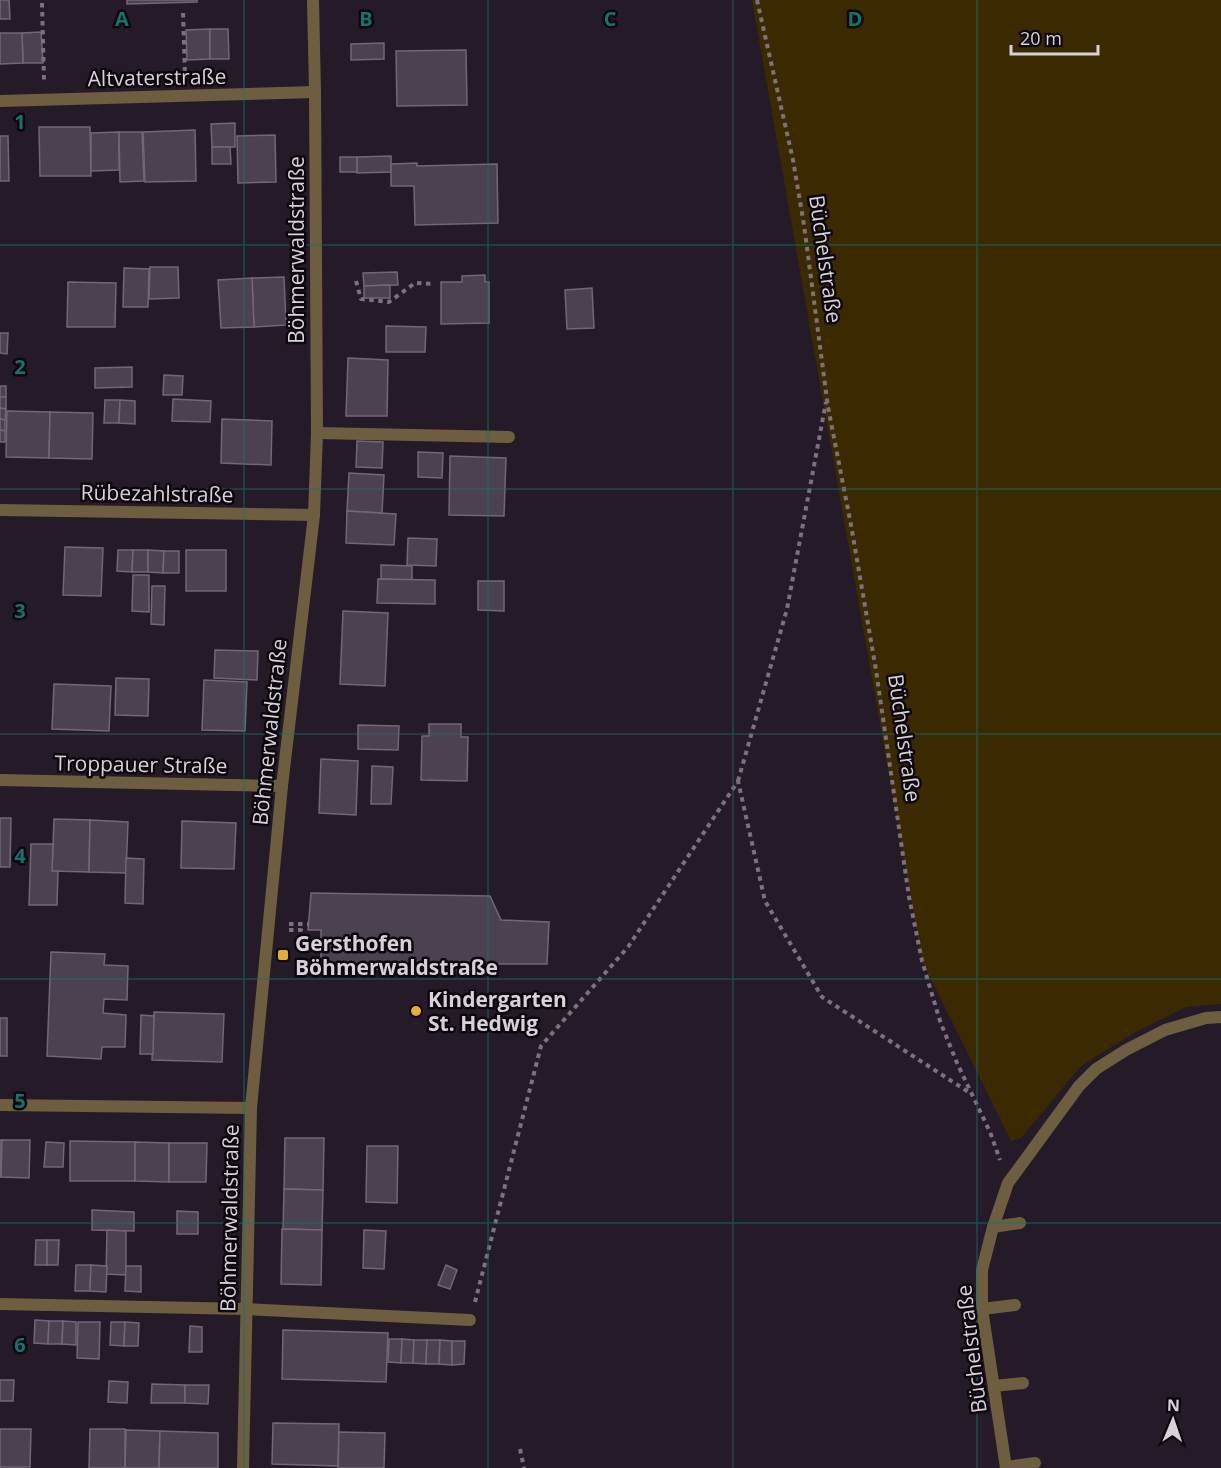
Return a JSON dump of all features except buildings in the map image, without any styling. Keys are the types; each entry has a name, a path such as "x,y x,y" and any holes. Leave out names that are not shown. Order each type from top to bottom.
{"street":[{"name":"Böhmerwaldstraße","path":"243,1468 251,1108 282,786 314,515 317,433 313,0"},
{"name":"Altvaterstraße","path":"0,101 315,92"},
{"path":"317,433 509,437"},
{"name":"Rübezahlstraße","path":"0,510 314,515"},
{"name":"Troppauer Straße","path":"0,780 282,786"},
{"path":"1008,1183 1079,1086 1096,1069 1165,1030 1206,1018 1221,1017"},
{"path":"0,1105 251,1108"},
{"name":"Büchelstraße","path":"1006,1468 982,1309 982,1270 1008,1183"},
{"path":"993,1227 1020,1223"},
{"path":"0,1304 246,1309 470,1320"},
{"path":"982,1309 1015,1305"},
{"path":"994,1386 1023,1383"},
{"path":"1006,1468 1035,1463"}],"path":[{"name":"Büchelstraße","path":"757,0 802,214 826,398 872,648 909,897 922,961 940,1020 990,1132 1008,1183"},
{"path":"42,3 45,99"},
{"path":"183,13 186,95"},
{"path":"356,281 362,299 389,302 415,283 433,284"},
{"path":"470,1320 541,1046 628,947 738,781 787,609 826,398"},
{"path":"738,781 765,901 822,997 972,1094"},
{"path":"285,930 301,930 299,924 309,924"},
{"path":"520,1449 524,1468"}],"shaded area":[{"path":"752,0 1221,0 1221,1004 1186,1007 1132,1034 1081,1066 1021,1138 1011,1141 922,961"}],"place":[{"name":"Gersthofen Böhmerwaldstraße","path":"283,955"},
{"name":"Kindergarten St. Hedwig","path":"416,1011"}]}
